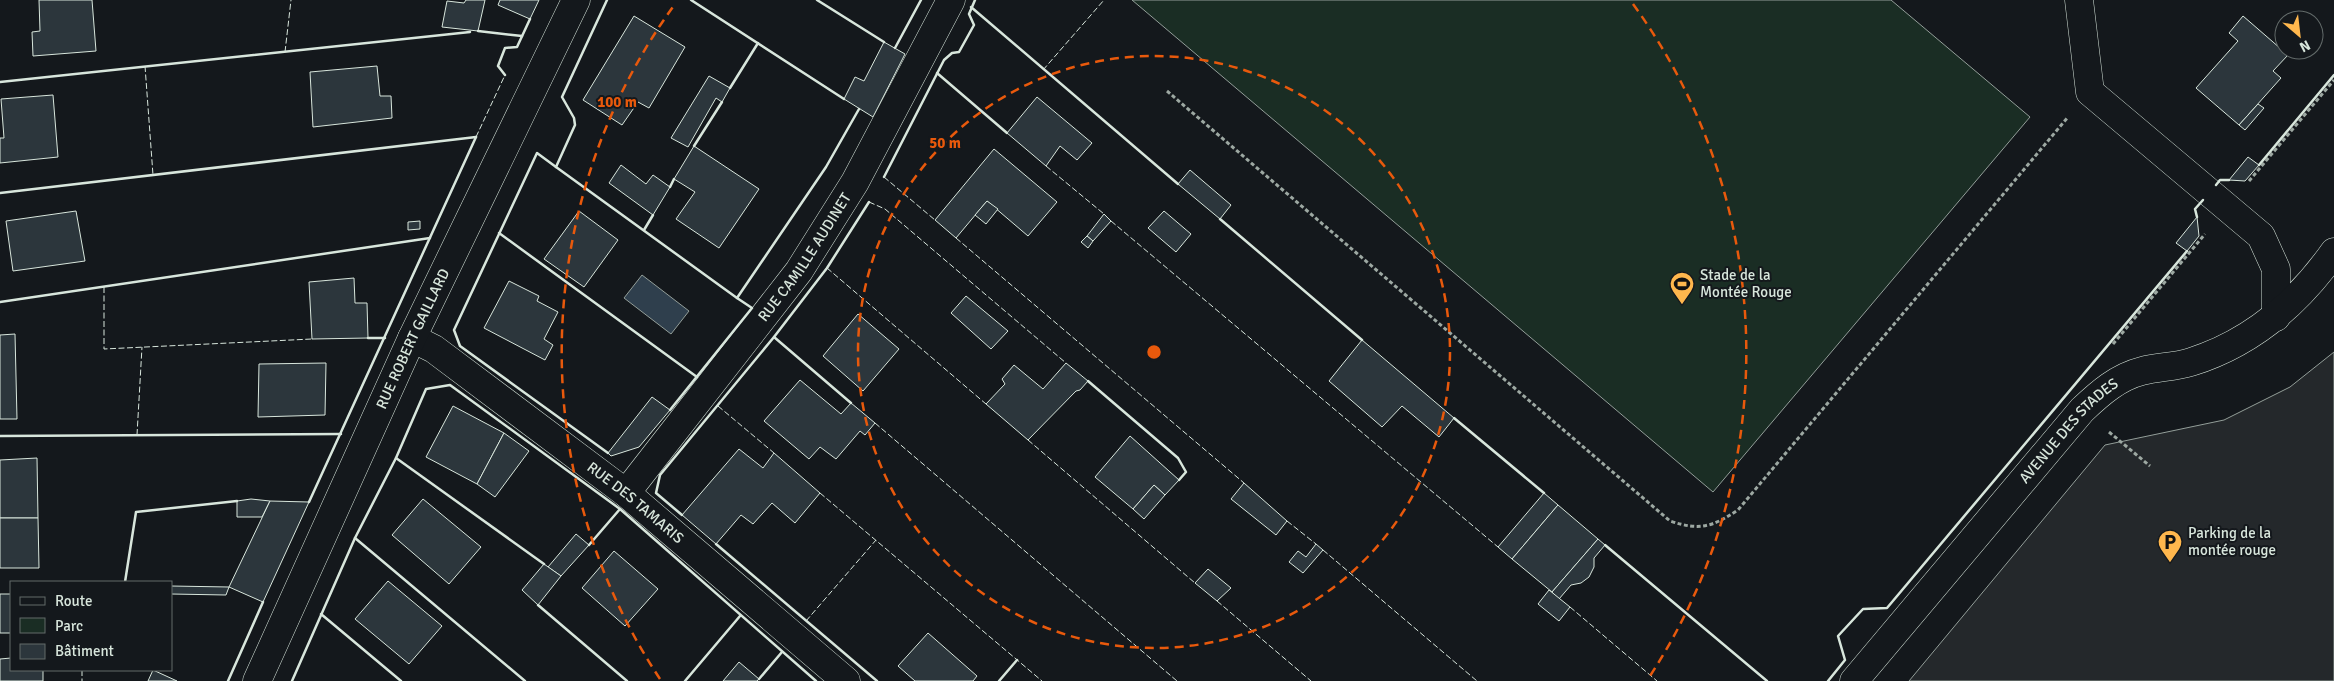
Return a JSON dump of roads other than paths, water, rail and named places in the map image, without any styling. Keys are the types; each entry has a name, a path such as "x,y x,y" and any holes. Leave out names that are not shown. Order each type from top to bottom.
{"street":[{"name":"RUE ROBERT GAILLARD","path":"257,681 412,338 576,0"},
{"name":"RUE CAMILLE AUDINET","path":"626,493 799,271 855,182 951,0"},
{"path":"2079,0 2090,92 2261,236 2273,260 2278,278 2276,318"},
{"name":"AVENUE DES STADES","path":"1854,681 2082,410 2107,386 2140,372 2199,359 2239,342 2276,318 2314,281 2334,252"},
{"name":"RUE DES TAMARIS","path":"412,338 434,349 626,493 846,681"}],"water":[{"path":"642,275 689,311 671,334 624,298"}],"place":[{"name":"Stade de la Montée Rouge","path":"1682,305"},
{"name":"Parking de la montée rouge","path":"2170,563"}]}
